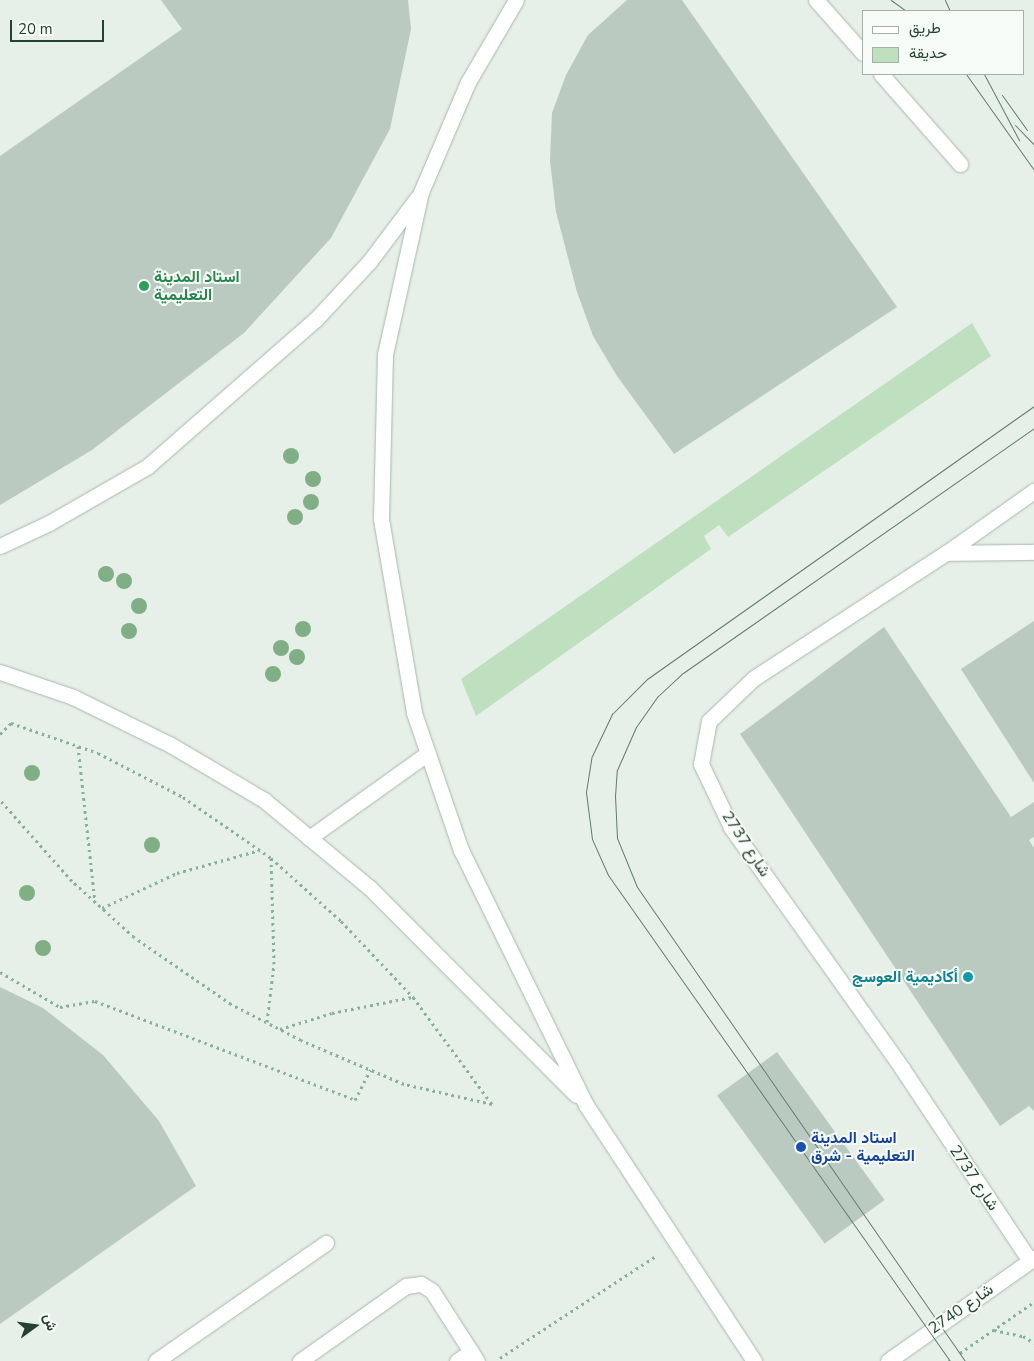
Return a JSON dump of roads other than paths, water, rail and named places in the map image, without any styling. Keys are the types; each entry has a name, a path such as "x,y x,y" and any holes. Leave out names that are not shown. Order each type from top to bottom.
{"street":[{"path":"516,0 468,82 421,192 385,354 381,519 414,713 461,850 586,1105 754,1361"},
{"path":"816,0 862,52"},
{"path":"882,75 960,164"},
{"path":"0,546 49,523 148,466 316,319 369,262 421,192"},
{"name":"شارع 2737","path":"1032,1259 896,1060 732,827 701,764 709,721 754,678 946,553 1034,491"},
{"path":"946,553 1034,552"},
{"path":"0,672 73,697 172,745 264,800 370,888 586,1105"},
{"path":"309,838 428,753"},
{"path":"156,1361 326,1243"},
{"name":"شارع 2740","path":"888,1361 1032,1259"},
{"path":"300,1361 406,1286 420,1284 432,1291 474,1356 457,1361"}],"tram line":[{"path":"891,0 905,10"},
{"path":"945,0 950,10"},
{"path":"967,75 1034,170"},
{"path":"985,75 1019,140"},
{"path":"1002,95 1027,130"},
{"path":"1015,125 1034,145"},
{"path":"950,1361 608,875 592,839 586,792 592,756 612,714 647,679 1034,406"},
{"path":"965,1361 637,887 617,838 615,796 617,770 636,727 657,697 683,673 1034,428"}],"place":[{"name":"استاد المدينة التعليمية","path":"144,286"},
{"name":"أكاديمية العوسج","path":"968,977"},
{"name":"استاد المدينة التعليمية - شرق","path":"801,1147"}]}
